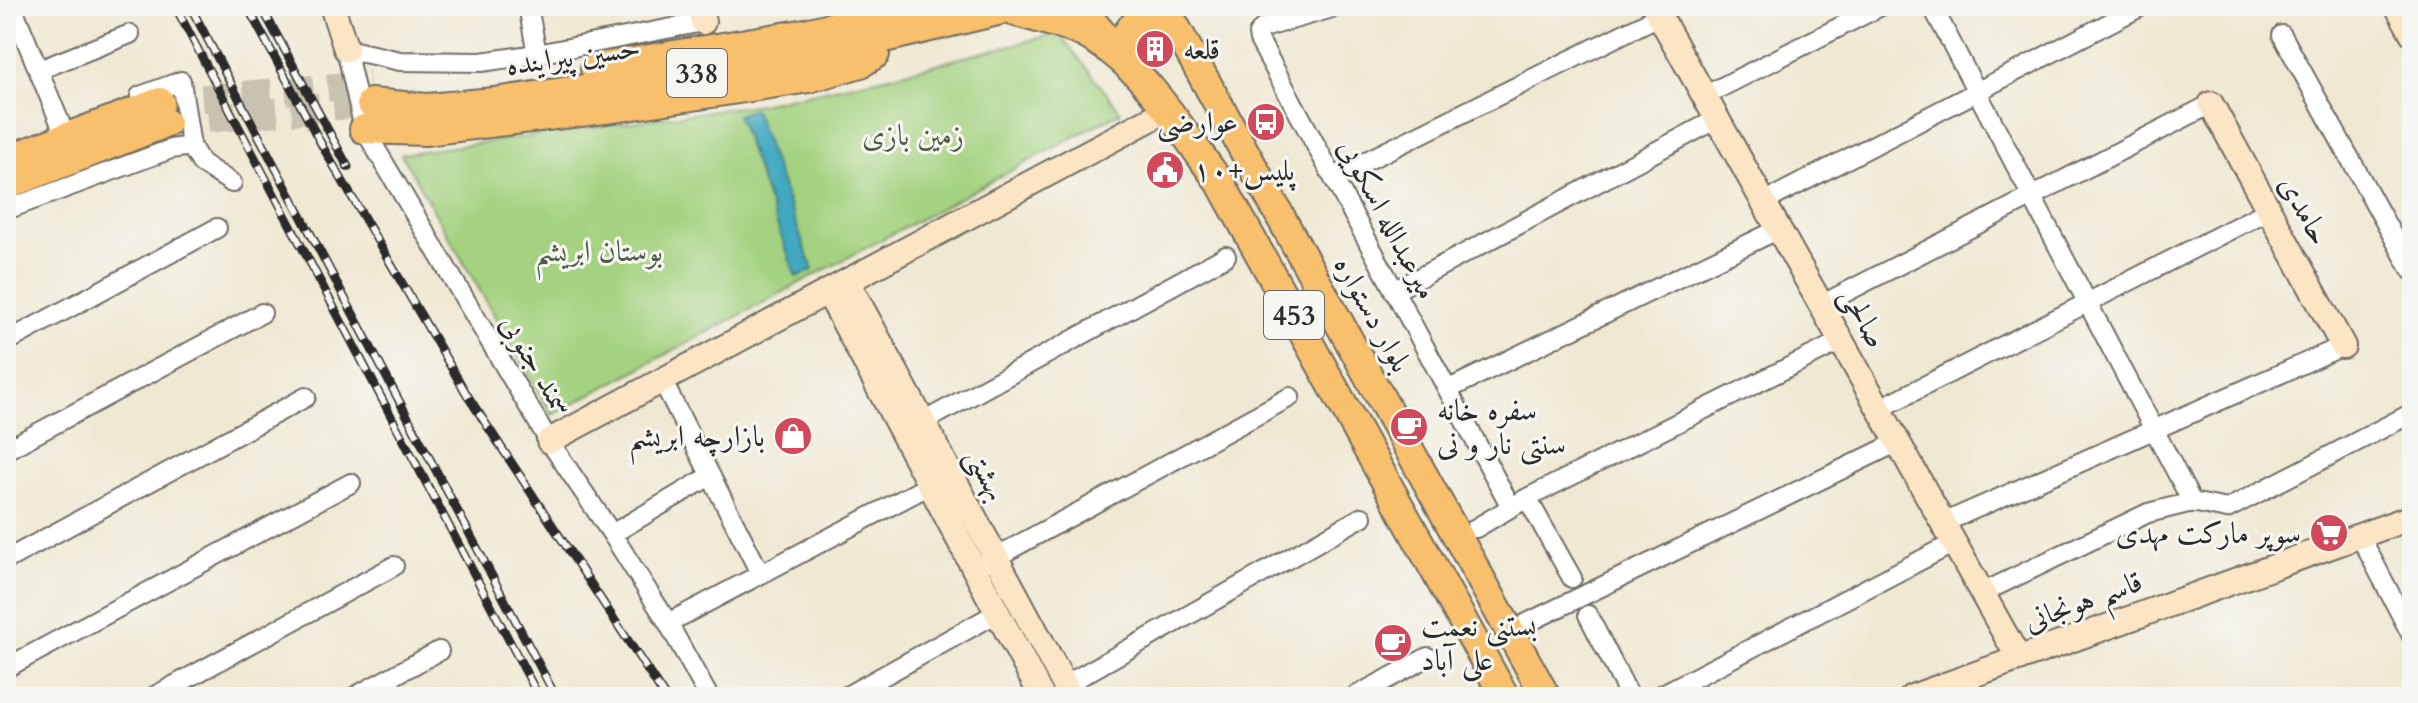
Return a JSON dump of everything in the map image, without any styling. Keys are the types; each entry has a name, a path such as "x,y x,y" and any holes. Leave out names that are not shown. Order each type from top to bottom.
{"main road":[{"path":"1079,6 1130,68"},
{"name":"453","path":"1012,7 1088,35 1130,68 1167,110 1221,184 1505,697"},
{"name":"حسین پیراینده","path":"368,105 427,88 507,81 801,34 1012,7"},
{"path":"1130,68 1122,45 1128,30 1142,19 1173,14"},
{"name":"بلوار دستواره","path":"1173,14 1546,697"},
{"path":"368,105 425,131 621,107 809,78 861,63 915,19"},
{"path":"6,160 163,113 6,185"}],"street":[{"path":"332,6 346,49 400,61 481,62 537,54 701,14"},
{"path":"528,6 537,54"},
{"name":"میرعبدالله اسکویی","path":"1339,6 1263,28 1258,34 1259,40 1449,389 1519,503 1572,578"},
{"path":"1704,96 1881,6"},
{"path":"1932,6 2192,502"},
{"path":"1764,202 2142,6"},
{"path":"2397,6 2412,33"},
{"path":"13,8 61,125"},
{"path":"1334,177 1656,11"},
{"name":"صالحی","path":"1656,11 2019,659"},
{"path":"39,70 130,34"},
{"path":"2282,35 2412,271"},
{"name":"سمند جنوبی","path":"346,49 368,105 549,441 668,623 709,697"},
{"path":"6,146 181,81 191,146 201,163 232,183"},
{"path":"1821,305 2211,104"},
{"name":"حامدی","path":"2211,104 2343,346"},
{"path":"549,441 1167,110"},
{"path":"1394,291 1717,119"},
{"path":"6,210 171,149 191,146"},
{"path":"1879,409 2269,210"},
{"path":"6,342 217,228"},
{"path":"1449,389 1779,229"},
{"path":"923,422 1226,256"},
{"path":"838,286 930,485 1042,697"},
{"name":"بهشتی","path":"838,286 923,422 1068,691"},
{"path":"6,450 262,313"},
{"path":"1476,528 1519,503 1841,341"},
{"path":"1657,697 1949,533 2154,429 2343,346"},
{"path":"662,380 760,573"},
{"path":"6,560 306,397"},
{"path":"974,570 1290,397"},
{"path":"1982,593 2148,513 2192,502 2227,509 2412,413"},
{"path":"1525,624 1898,442"},
{"path":"612,534 710,476"},
{"path":"6,668 351,483"},
{"path":"668,623 930,485"},
{"path":"1068,691 1362,517"},
{"name":"قاسم هونجانی","path":"1912,697 2412,517"},
{"path":"2360,536 2412,636"},
{"path":"153,697 394,566"},
{"path":"845,697 997,613"},
{"path":"1588,615 1630,697"},
{"path":"354,697 439,651"},
{"path":"1354,697 1428,657"}],"green space":[{"name":"بوستان ابریشم","path":"1059,33 1121,112 552,415 401,154 760,104 886,77"}],"water":[{"path":"754,109 813,270 796,277 737,115"}],"tunnel":[{"path":"160,102 370,84"},
{"path":"166,123 371,103"}],"railway":[{"path":"175,6 539,697"},
{"path":"190,6 556,697"},
{"path":"247,6 324,149 469,398 665,697"},
{"path":"261,6 348,167"}],"place":[{"name":"قلعه","path":"1155,49"},
{"name":"عوارضی","path":"1266,122"},
{"name":"پلیس+۱۰","path":"1165,170"},
{"name":"سفره خانه سنتی نار و نی","path":"1409,427"},
{"name":"بازارچه ابریشم","path":"793,436"},
{"name":"سوپر مارکت مهدی","path":"2329,533"},
{"name":"بستنی نعمت علی آباد","path":"1393,643"}],"park label":[{"name":"زمین بازی","path":"913,135"}]}
